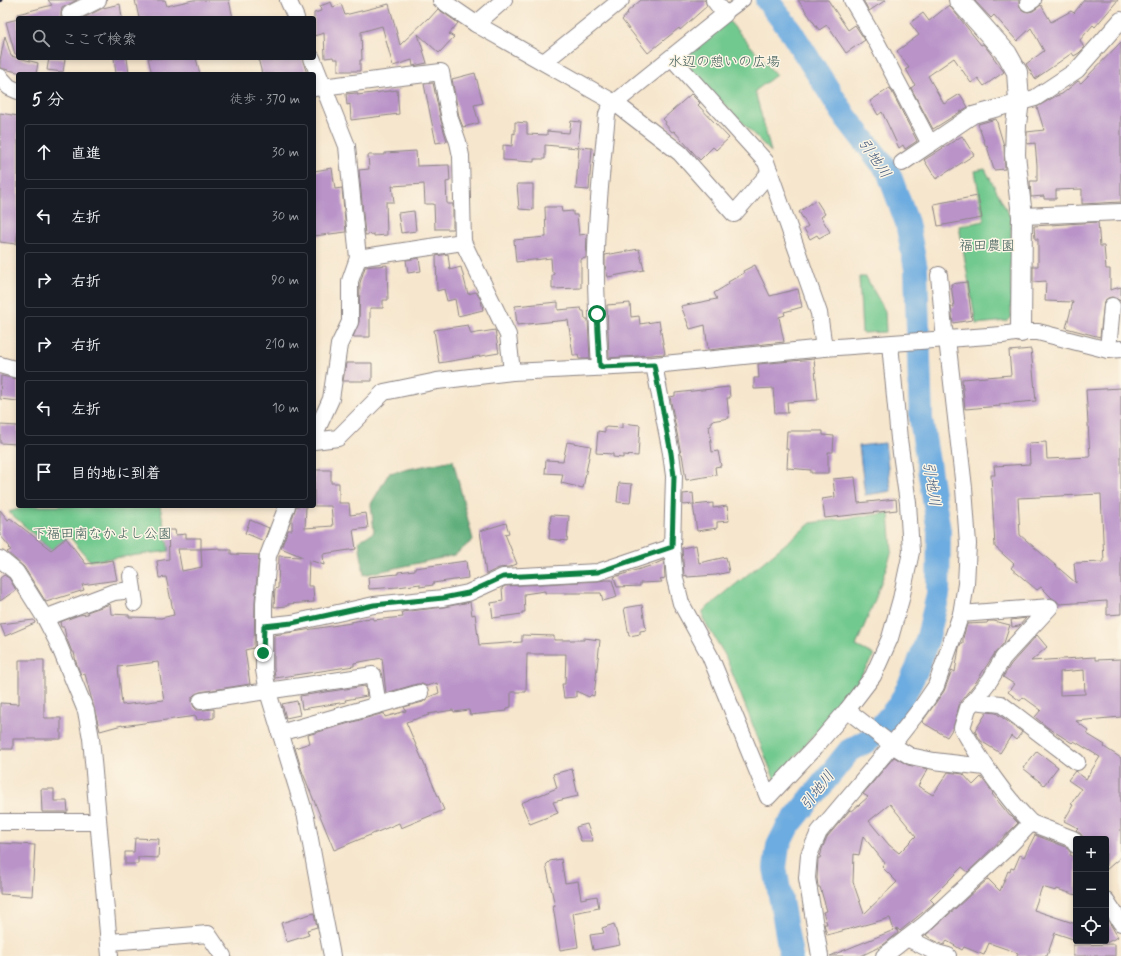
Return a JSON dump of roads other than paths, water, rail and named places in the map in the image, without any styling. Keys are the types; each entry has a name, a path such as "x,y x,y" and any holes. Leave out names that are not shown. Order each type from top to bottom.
{"street":[{"path":"70,14 98,0"},
{"path":"288,0 295,16"},
{"path":"441,0 476,24 615,102 680,153 734,214 770,172"},
{"path":"476,24 504,0"},
{"path":"544,62 621,0"},
{"path":"714,0 725,14"},
{"path":"852,0 876,40 930,144"},
{"path":"959,0 1007,54 1017,72 1019,101 1016,125 1015,155 1022,216 1021,332"},
{"path":"600,367 597,306 597,229 607,114 615,102 741,2"},
{"path":"902,163 973,114 1035,98 1077,70 1121,20"},
{"path":"672,58 766,162 818,313 824,348"},
{"path":"312,60 315,72"},
{"path":"316,432 331,399 339,345 350,322 350,281 358,258 347,146 318,87 441,72 450,119 461,156 462,242 508,335 512,372"},
{"path":"0,77 9,86 16,90"},
{"path":"1022,216 1121,212"},
{"path":"358,258 462,242"},
{"path":"820,956 807,878 809,856 818,832 890,743 921,708 936,686 961,614 966,584 968,544 964,488 941,339 944,330 939,274"},
{"path":"316,440 338,438 384,392 436,381 512,372 654,365 824,348 1002,335 1021,332 1038,332 1114,349 1112,306"},
{"path":"654,365 674,476 672,547 675,579 681,604 710,656 768,797 850,712 873,676 890,638 901,599 911,552 908,503 899,439 893,343"},
{"path":"0,365 16,369"},
{"path":"286,508 268,556 264,604 264,670 268,692 306,817 332,956"},
{"path":"264,626 292,623 374,605 443,598 468,593 503,577 598,572 672,547"},
{"path":"0,558 16,572 45,618 67,662 86,711 91,738 110,949 208,934 223,956"},
{"path":"45,618 114,592 133,590"},
{"path":"961,614 1050,607 1003,658 990,680 968,708 962,728 985,767 1016,808 1031,824 1073,839"},
{"path":"201,702 373,675 378,705"},
{"path":"280,734 420,693"},
{"path":"973,702 1001,704 1077,762"},
{"path":"850,712 890,743 910,756 934,761 985,767"},
{"path":"0,822 98,822"},
{"path":"884,956 925,924 1031,824"},
{"path":"1109,905 1121,923"},
{"path":"907,938 937,953 948,956"}],"water":[{"path":"885,443 891,491 865,495 859,446"}],"waterway":[{"name":"引地川","path":"767,0 790,30 845,116 888,171 907,223 916,269 921,419 939,531 938,595 928,637 917,669 900,704 870,739 849,751 787,828 778,846 775,868 791,956"}],"park label":[{"name":"水辺の憩いの広場","path":"724,61"},
{"name":"福田農園","path":"987,245"},
{"name":"下福田南なかよし公園","path":"102,533"}]}
